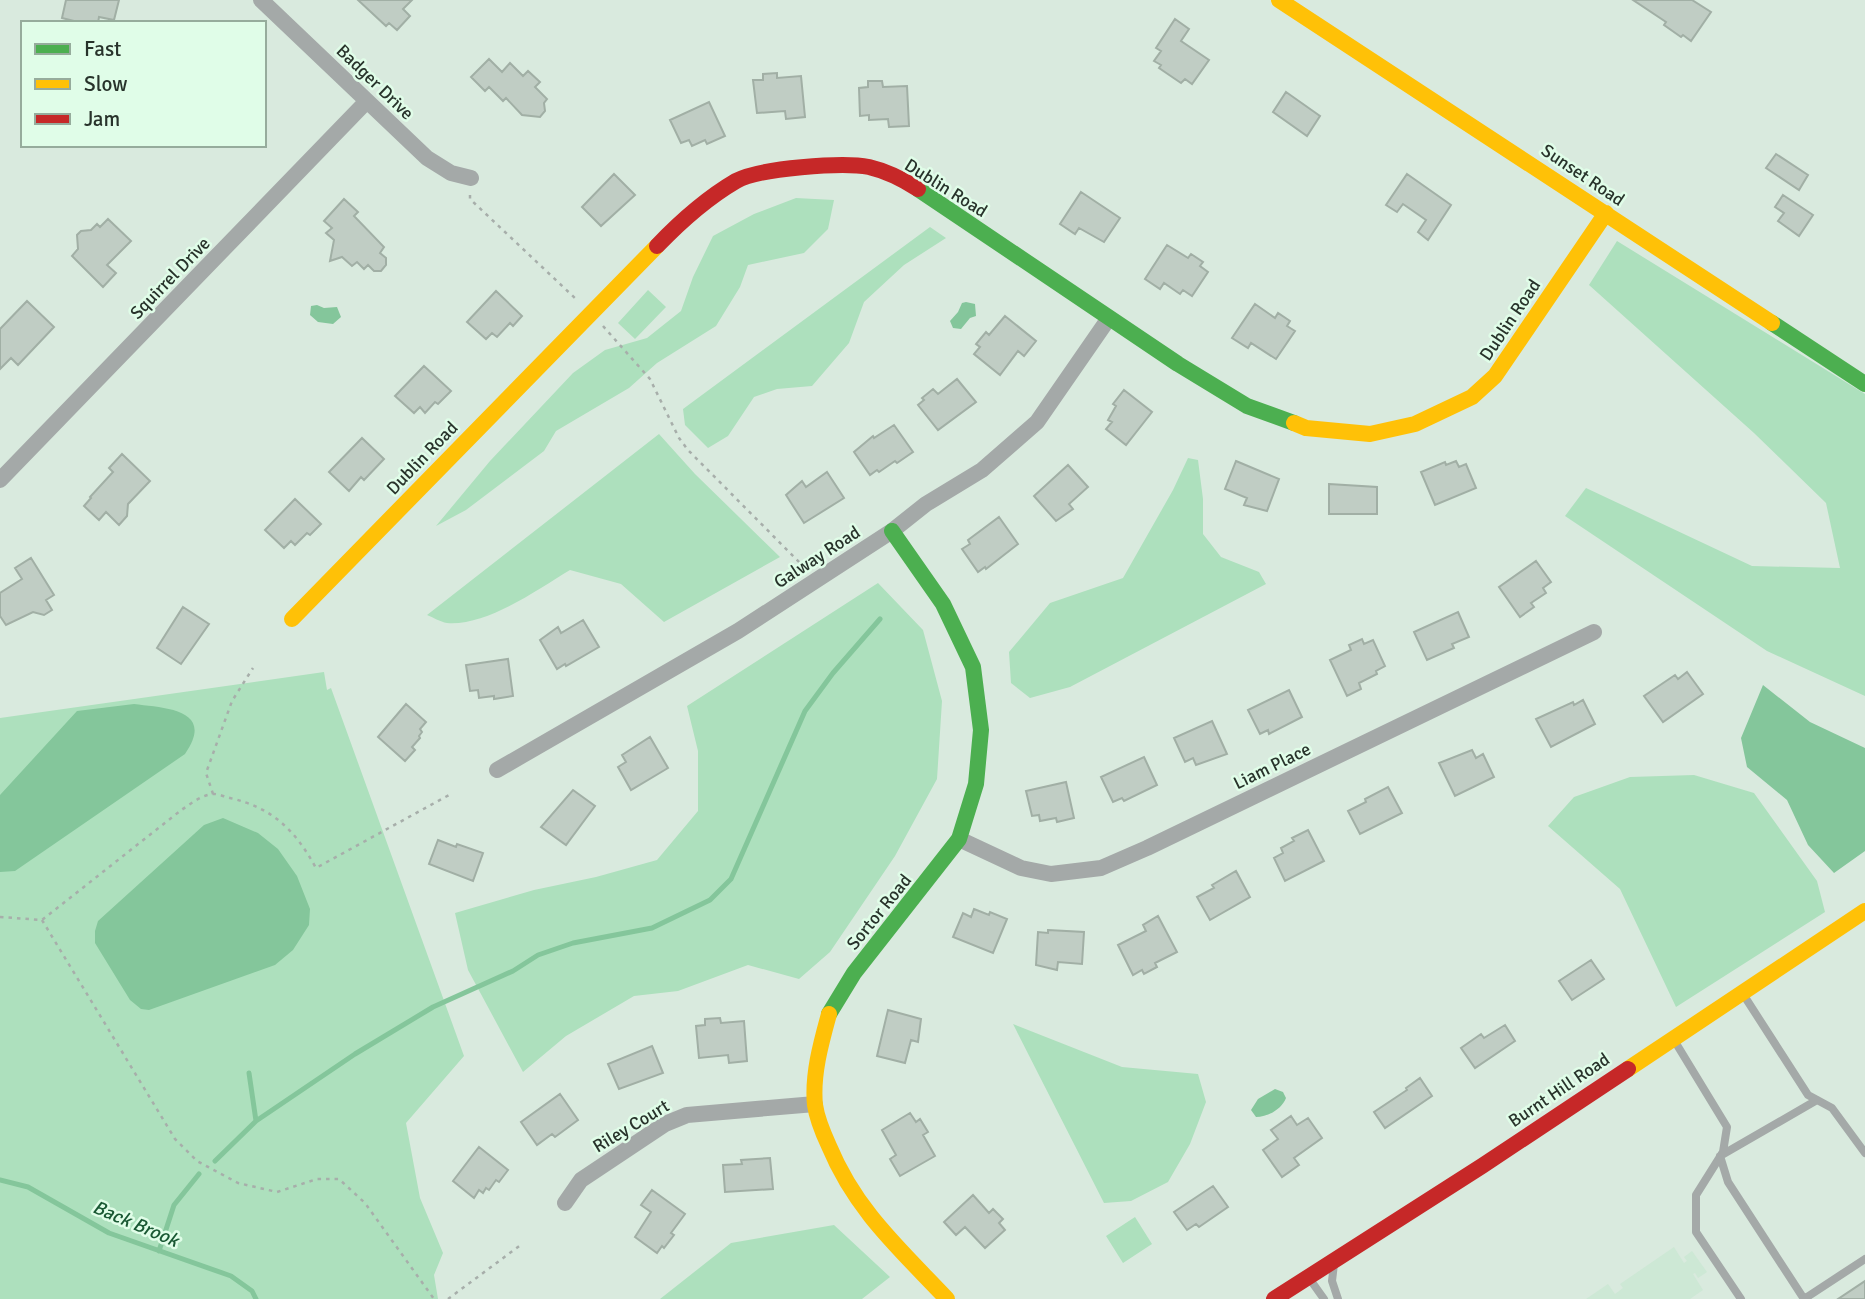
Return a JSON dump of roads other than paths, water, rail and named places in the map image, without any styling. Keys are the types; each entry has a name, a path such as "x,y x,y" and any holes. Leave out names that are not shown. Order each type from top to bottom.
{"street":[{"name":"Badger Drive","path":"261,0 427,158 451,173 471,178"},
{"name":"Sunset Road","path":"1279,0 1865,384"},
{"name":"Squirrel Drive","path":"0,480 367,101"},
{"name":"Dublin Road","path":"292,619 678,224 738,180 781,170 826,166 869,167 904,180 1178,364 1247,405 1306,428 1370,434 1415,424 1472,397 1495,376 1606,213"},
{"name":"Galway Road","path":"497,770 738,631 892,531 926,504 982,470 1037,422 1109,318"},
{"name":"Sortor Road","path":"892,531 943,604 973,667 981,730 976,785 959,839 854,973 829,1015 817,1062 816,1104 819,1122 840,1173 868,1216 947,1299"},
{"name":"Liam Place","path":"959,839 1021,868 1051,874 1101,868 1594,632"},
{"name":"Burnt Hill Road","path":"1274,1299 1482,1166 1865,911"},
{"name":"Riley Court","path":"565,1203 581,1180 676,1119 687,1115 816,1104"}],"lane":[{"path":"1741,992 1808,1095 1832,1108 1865,1153"},
{"path":"1673,1037 1727,1127 1720,1156 1696,1195 1696,1232 1741,1299"},
{"path":"1720,1156 1817,1100"},
{"path":"1720,1156 1728,1182 1804,1299 1865,1259"},
{"path":"1334,1261 1332,1281 1338,1299"},
{"path":"1309,1278 1324,1299"}],"waterway":[{"path":"215,1161 256,1121 355,1054 433,1007 513,971 538,955 573,943 652,928 710,900 731,879 805,711 833,673 880,619"},
{"path":"249,1073 256,1121"},
{"path":"159,1251 174,1205 199,1174"},
{"name":"Back Brook","path":"0,1180 28,1187 109,1233 231,1276 252,1291 256,1299"}]}
